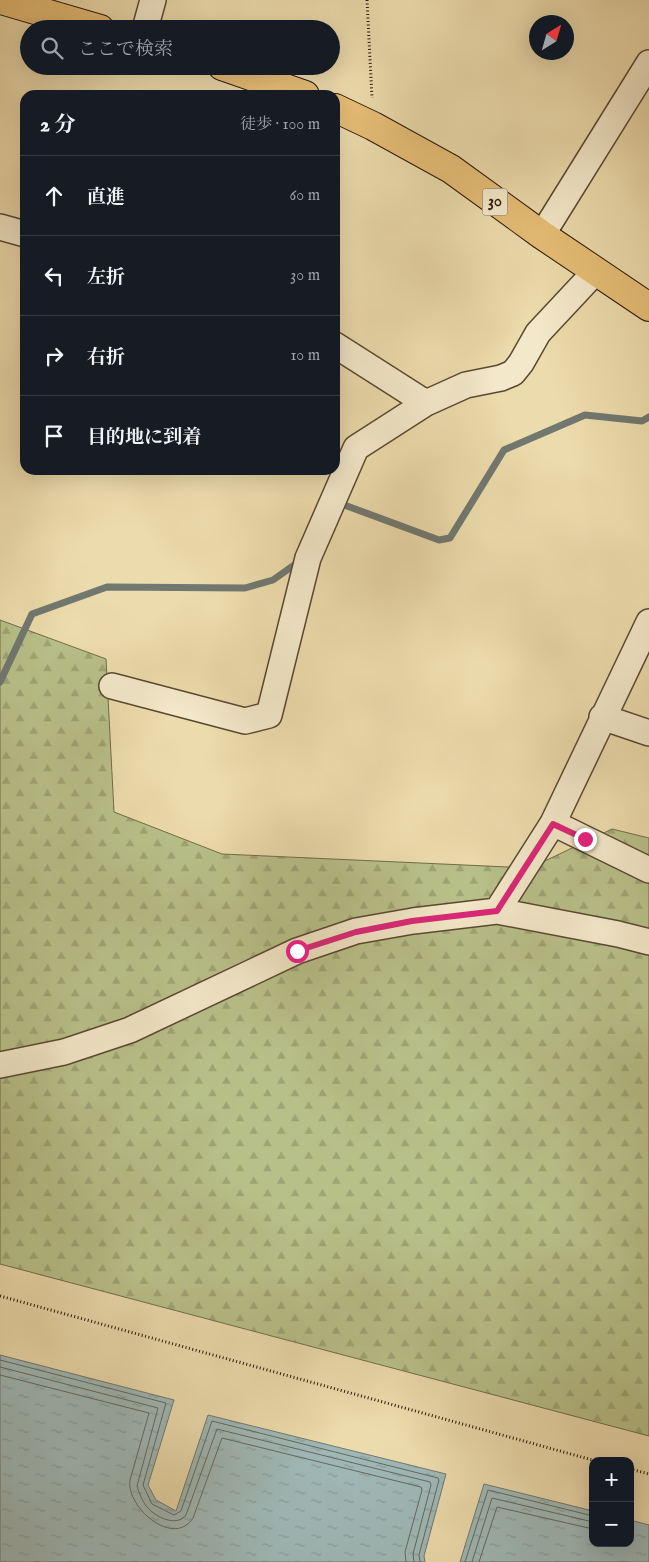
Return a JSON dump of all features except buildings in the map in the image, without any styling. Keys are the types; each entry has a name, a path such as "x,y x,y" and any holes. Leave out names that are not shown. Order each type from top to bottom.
{"main road":[{"path":"1,0 69,20"},
{"path":"247,75 290,90"},
{"name":"30","path":"340,110 373,126 451,169 542,236 649,308"}],"street":[{"path":"147,20 153,0"},
{"path":"542,236 649,63"},
{"path":"0,228 20,233"},
{"path":"112,686 245,722 269,715 308,558 356,448 426,403 466,385 513,374 538,333 595,272"},
{"path":"340,348 426,403"},
{"path":"497,911 553,824 602,717 649,622"},
{"path":"602,717 649,734"},
{"path":"553,824 649,870"},
{"path":"0,1065 64,1052 130,1030 297,951 356,932 412,921 497,911 618,934 649,942"}],"path":[{"path":"367,0 373,126"},
{"path":"0,1296 589,1459"},
{"path":"634,1470 649,1474"}],"green space":[{"path":"0,620 106,659 114,812 222,854 530,868 612,829 649,838 649,1436 0,1264"}],"water":[{"path":"0,1355 174,1400 148,1485 156,1500 176,1511 208,1415 446,1474 424,1556 425,1562 0,1562"},
{"path":"484,1484 589,1510 589,1547 634,1547 634,1521 649,1525 649,1562 460,1562"}],"waterway":[{"path":"347,506 439,540 450,538 504,450 585,415 642,421 649,417"},
{"path":"0,682 32,614 107,587 245,588 273,580 297,563 299,559"}],"route":[{"path":"297,951 356,932 412,921 497,911 553,824 585,839"}]}
